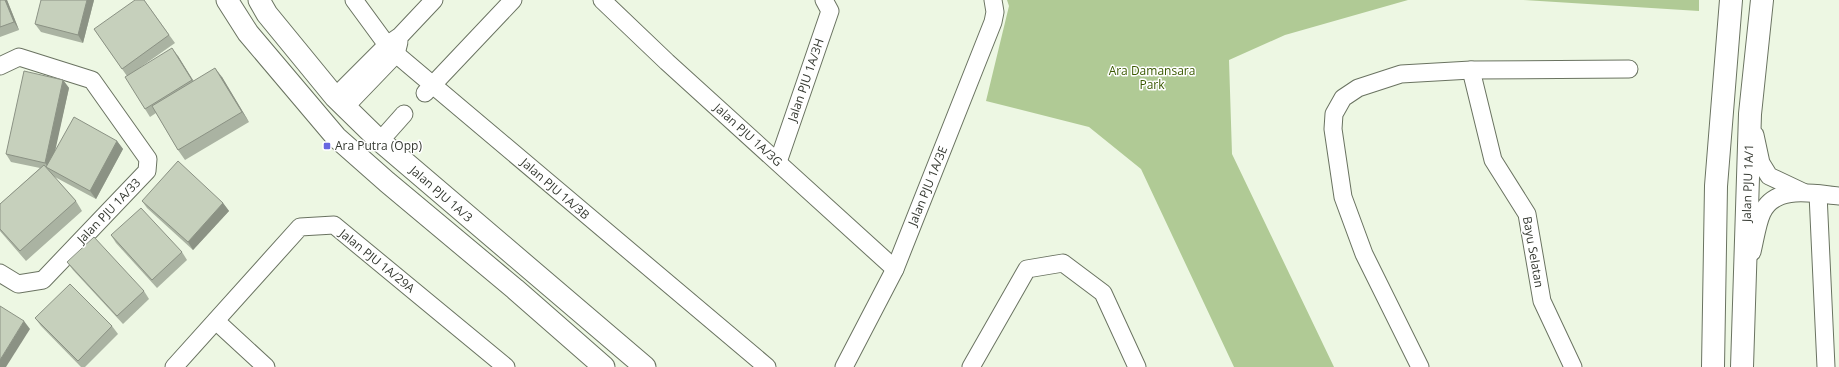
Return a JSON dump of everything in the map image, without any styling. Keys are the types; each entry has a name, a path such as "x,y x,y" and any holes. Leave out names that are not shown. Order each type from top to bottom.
{"main road":[{"path":"1713,367 1716,186 1731,0"},
{"name":"Jalan PJU 1A/1","path":"1742,367 1746,280 1750,114 1762,0"}],"street":[{"name":"Jalan PJU 1A/3","path":"227,0 248,34 336,137 387,182 515,289 604,367"},
{"name":"Jalan PJU 1A/3","path":"259,0 267,14 340,102 380,141 645,367"},
{"name":"Jalan PJU 1A/3B","path":"354,0 430,89 554,189 766,367"},
{"path":"340,102 434,0"},
{"path":"430,89 513,0"},
{"name":"Jalan PJU 1A/3G","path":"602,0 667,62 895,269"},
{"name":"Jalan PJU 1A/3H","path":"778,162 830,11 824,0"},
{"name":"Jalan PJU 1A/3E","path":"844,367 895,269 994,22 995,12 993,0"},
{"name":"Jalan PJU 1A/33","path":"0,66 19,57 92,80 148,159 147,171 43,280 18,284 0,273"},
{"path":"1420,367 1364,254 1343,197 1333,129 1334,114 1343,98 1358,88 1401,74 1471,70 1629,69"},
{"name":"Bayu Selatan","path":"1471,70 1493,160 1527,214 1542,301 1573,367"},
{"path":"380,141 404,114"},
{"path":"1750,114 1761,163 1769,176 1810,193"},
{"path":"1810,193 1826,367"},
{"path":"1746,280 1762,212 1771,200 1787,194 1810,193 1839,196"},
{"name":"Jalan PJU 1A/29A","path":"174,367 300,227 334,226 506,367"},
{"path":"970,367 1027,269 1063,263 1103,293 1137,367"},
{"path":"216,321 266,367"}],"green space":[{"name":"Ara Damansara Park","path":"1007,0 1408,0 1285,35 1229,60 1232,154 1334,367 1234,367 1141,169 1089,127 986,101 1009,6"},
{"path":"1524,0 1699,0 1699,11"}],"building":[{"path":"0,0 5,0 14,22 0,27"},
{"path":"41,0 87,0 78,35 35,24"},
{"path":"135,0 144,0 169,35 122,69 94,29"},
{"path":"172,48 192,80 145,109 125,77"},
{"path":"215,68 242,112 178,150 152,106"},
{"path":"24,71 63,80 45,163 6,154"},
{"path":"74,117 117,141 90,191 46,167"},
{"path":"178,161 223,203 188,242 142,201"},
{"path":"44,165 76,201 20,251 0,229 0,204"},
{"path":"141,208 182,252 152,280 111,235"},
{"path":"94,237 144,291 117,316 67,262"},
{"path":"70,284 112,326 78,361 35,318"},
{"path":"0,306 24,321 0,360"}],"place":[{"name":"Ara Putra (Opp)","path":"327,146"}]}
